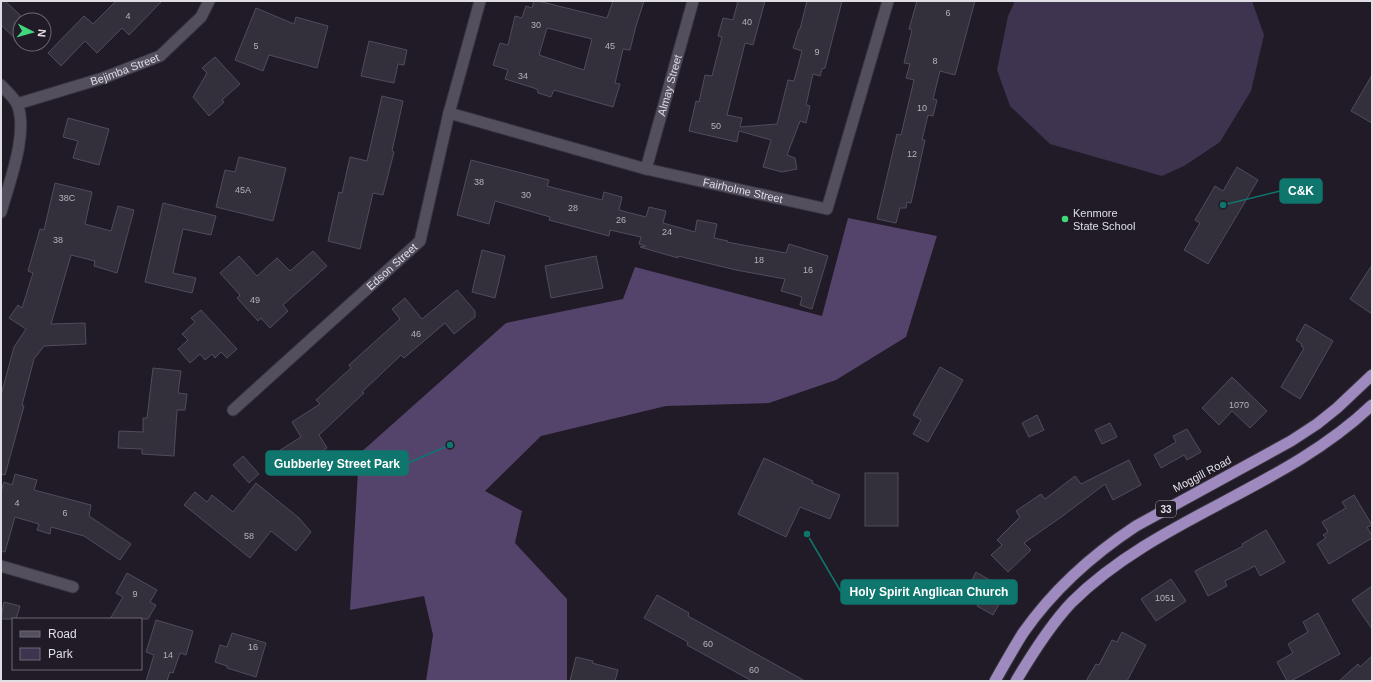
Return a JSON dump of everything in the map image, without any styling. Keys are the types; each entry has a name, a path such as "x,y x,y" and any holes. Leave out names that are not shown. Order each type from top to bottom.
{"highway":[{"name":"Moggill Road","path":"995,681 1023,634 1038,614 1072,576 1108,545 1136,526 1285,444 1311,428 1337,408 1372,375"},
{"name":"33","path":"1016,681 1038,645 1072,603 1097,580 1121,562 1175,529 1297,462 1340,434 1372,405"}],"street":[{"name":"Bejimba Street","path":"17,104 103,78 160,56 201,17 209,1"},
{"name":"Edson Street","path":"233,410 420,241 449,113 480,1"},
{"name":"Almay Street","path":"646,169 693,1"},
{"name":"Fairholme Street","path":"449,113 646,169 827,209 888,1"},
{"path":"1,85 17,104 19,113 20,140 1,212"},
{"path":"1,566 73,588"}],"green space":[{"path":"1015,1 1252,1 1264,35 1251,91 1220,142 1184,166 1162,176 1050,144 1010,106 997,70 1008,16"}],"shaded area":[{"path":"848,218 937,236 906,337 836,380 769,403 666,406 541,436 485,491 522,511 515,543 567,599 567,681 426,681 433,635 424,596 350,610 359,454 506,323 623,299 635,267 822,316"}],"building":[{"path":"1,1 5,1 17,12 12,12 12,35 1,25"},
{"path":"116,1 162,1 129,35 122,28 97,53 85,41 61,66 48,53 52,52 52,49 84,16 93,24"},
{"path":"534,1 538,1 607,18 613,1 644,1 630,50 623,49 615,83 620,84 613,107 554,90 551,97 538,93 537,89 505,79 508,70 493,65 500,43 508,45 515,16 522,18 526,6 532,8","holes":["547,28 592,39 584,70 539,55"]},
{"path":"738,1 765,1 753,45 745,43 727,115 742,118 740,127 777,124 788,80 794,81 802,51 793,48 800,29 807,1 842,1 825,68 822,69 820,76 813,74 806,105 810,106 806,123 800,121 787,155 795,158 797,169 782,172 763,167 771,140 739,131 737,142 689,131 696,101 699,102 705,75 712,76 722,37 718,36 723,18 733,20"},
{"path":"917,1 975,1 955,75 940,71 933,99 937,100 933,116 928,115 922,140 925,140 911,203 907,202 906,208 900,208 896,223 877,219 897,134 901,135 914,80 906,78 910,64 904,63 912,30 909,29"},
{"path":"256,8 294,24 296,17 328,26 317,68 269,55 263,71 235,60"},
{"path":"369,41 407,50 404,65 398,64 394,83 361,76"},
{"path":"215,57 240,84 222,100 224,102 209,116 193,97 207,73 202,68"},
{"path":"1372,75 1372,123 1351,111"},
{"path":"382,96 403,101 392,151 394,152 383,195 373,193 360,249 328,241 339,192 342,193 350,157 367,161"},
{"path":"68,118 109,129 99,165 73,158 78,141 63,137"},
{"path":"239,157 286,168 273,221 216,207 225,170 235,172"},
{"path":"471,160 549,180 547,186 602,200 604,192 622,197 619,210 646,217 649,207 666,211 663,223 695,232 697,220 717,224 714,238 728,241 727,242 786,253 789,244 828,256 812,309 800,305 802,297 781,291 785,279 736,270 678,256 678,258 640,247 646,246 639,244 641,237 610,230 609,236 549,220 550,217 495,201 489,224 457,215"},
{"path":"1237,167 1258,180 1208,264 1184,250 1200,223 1195,220 1215,186 1223,191"},
{"path":"55,183 92,192 85,224 111,231 118,206 134,210 117,273 94,266 95,261 71,255 51,324 85,323 86,344 44,346 34,359 22,405 24,406 5,475 1,474 1,395 14,347 26,329 9,318 18,305 22,308 33,273 28,271 40,229 44,230"},
{"path":"163,203 216,216 211,235 183,229 173,273 196,278 192,293 145,282"},
{"path":"482,250 505,256 495,298 472,292"},
{"path":"313,251 327,266 283,305 288,311 270,328 261,318 258,321 237,298 240,295 220,273 239,256 257,276 277,258 290,271"},
{"path":"596,256 603,288 551,298 545,266"},
{"path":"1372,265 1372,314 1350,299"},
{"path":"457,290 475,311 475,317 454,334 445,323 404,358 401,355 362,392 364,393 319,435 327,448 287,474 274,454 301,437 292,422 320,404 316,400 351,368 349,365 400,319 392,309 405,298 422,319"},
{"path":"201,310 237,349 227,358 221,352 215,358 212,354 205,360 200,354 190,363 178,349 188,340 182,334 195,322 191,318"},
{"path":"1305,324 1333,341 1300,399 1281,387 1304,348 1301,346 1302,344 1296,340"},
{"path":"940,367 963,380 928,442 913,434 921,420 913,415"},
{"path":"153,368 181,371 178,393 187,394 185,410 177,410 174,456 142,454 142,449 118,448 119,431 143,432 143,418 147,418"},
{"path":"1232,377 1267,411 1250,428 1232,411 1219,425 1202,408"},
{"path":"1037,415 1044,430 1029,437 1022,423"},
{"path":"1110,423 1117,437 1102,444 1095,430"},
{"path":"1187,429 1201,452 1187,460 1184,455 1161,468 1154,455 1176,442 1173,436"},
{"path":"243,456 259,474 249,483 233,465"},
{"path":"764,458 813,481 812,483 840,495 830,519 800,507 786,537 738,514"},
{"path":"1129,460 1141,485 1113,500 1105,484 1024,543 1031,550 1008,572 991,555 1002,545 997,540 1020,517 1016,511 1041,494 1045,499 1075,476 1081,484"},
{"path":"865,473 898,473 898,526 865,526"},
{"path":"15,474 37,480 34,490 91,505 89,516 131,544 120,560 84,536 51,527 50,534 37,530 39,524 15,517 5,552 1,551 1,492 4,482 12,485"},
{"path":"256,483 299,518 311,532 296,551 271,531 250,558 184,505 195,492 207,502 212,495 233,512"},
{"path":"1354,495 1372,525 1367,527 1372,538 1329,564 1317,544 1326,538 1323,535 1328,532 1322,522 1346,508 1342,502"},
{"path":"1266,530 1285,562 1260,576 1255,566 1225,581 1227,586 1208,596 1195,571 1243,546 1242,544"},
{"path":"976,572 1007,590 993,615 977,606 984,592 970,584"},
{"path":"127,573 157,590 150,602 156,605 148,619 111,618 123,597 116,593"},
{"path":"1171,579 1186,601 1156,621 1141,599"},
{"path":"1372,586 1372,629 1352,600"},
{"path":"657,595 689,613 688,616 805,681 752,681 687,645 688,642 644,618"},
{"path":"4,602 20,606 16,618 1,619"},
{"path":"1318,613 1340,654 1291,681 1287,681 1277,662 1293,653 1288,644 1308,632 1303,622"},
{"path":"156,620 193,631 186,655 180,653 173,673 170,672 167,681 146,681 154,655 146,652"},
{"path":"1122,632 1146,645 1127,681 1086,681 1096,664 1099,665 1112,640 1117,642"},
{"path":"232,633 266,643 256,677 227,668 227,666 215,662 220,645 227,647"},
{"path":"1372,656 1372,681 1339,681 1358,664 1360,667"},
{"path":"576,657 593,661 592,663 618,670 615,681 570,681"}],"place":[{"name":"C&K","path":"1223,205"},
{"name":"Kenmore State School","path":"1065,219"},
{"name":"Gubberley Street Park","path":"450,445"},
{"name":"Holy Spirit Anglican Church","path":"807,534"}]}
